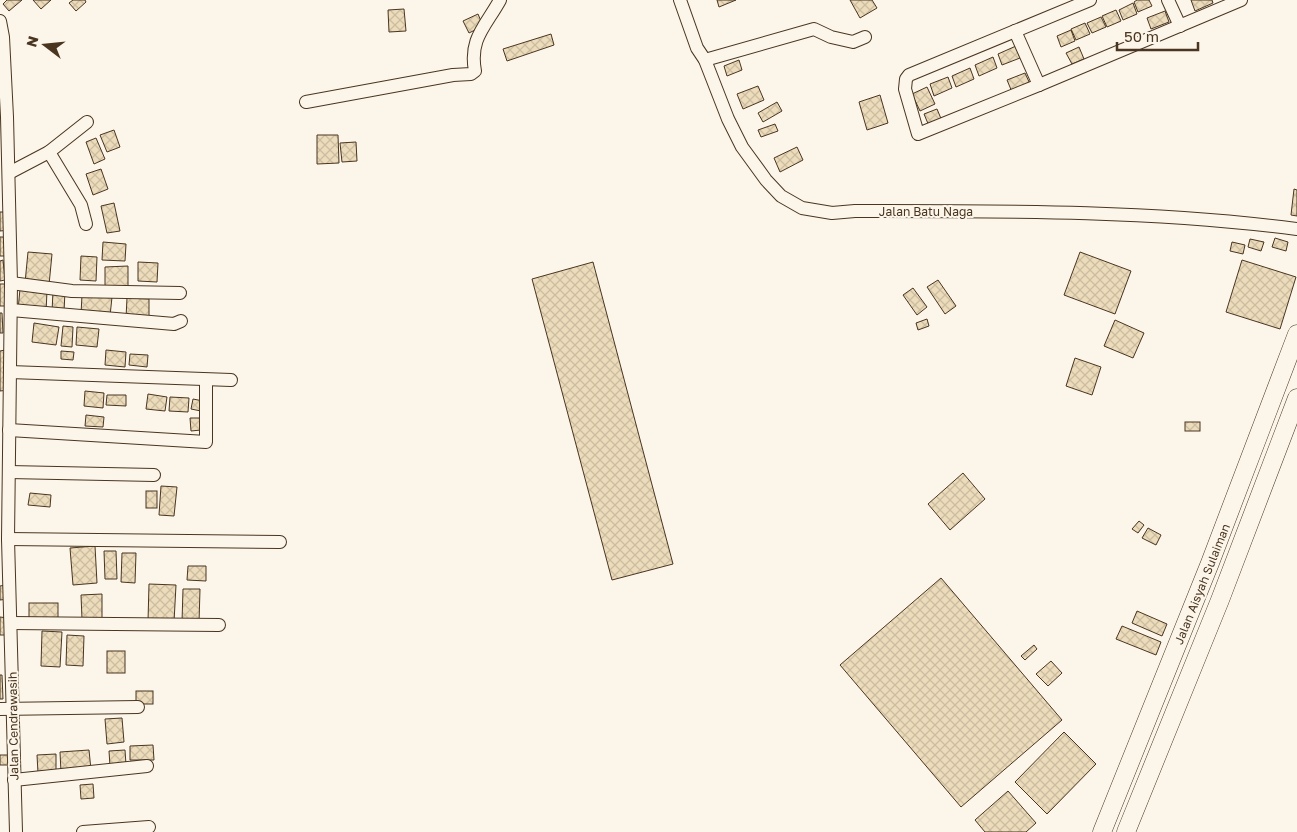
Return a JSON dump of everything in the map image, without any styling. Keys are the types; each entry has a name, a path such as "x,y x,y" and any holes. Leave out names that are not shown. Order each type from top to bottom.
{"highway":[{"name":"Jalan Aisyah Sulaiman","path":"1102,832 1210,564 1297,334"},
{"name":"Jalan Aisyah Sulaiman","path":"1126,832 1220,600 1297,398"}],"street":[{"path":"306,102 453,75 471,74 475,71 473,54 475,39 500,0"},
{"name":"Jalan Batu Naga","path":"680,0 697,48 705,60 728,119 742,147 766,180 781,196 802,208 832,213 855,211 1018,210 1223,220 1297,229"},
{"path":"1090,0 909,75 906,79 905,89 918,134 1039,86 1241,0"},
{"path":"1168,0 1180,26"},
{"name":"Jalan Cendrawasih","path":"0,21 9,173 11,283 11,310 5,334 10,372 6,436 9,472 8,539 5,573 10,623 5,636 13,708 16,832"},
{"path":"705,60 814,29 831,37 853,42 865,37"},
{"path":"1015,31 1039,86"},
{"path":"9,173 49,152 87,122"},
{"path":"49,152 81,205 86,224"},
{"path":"11,283 72,290 180,293"},
{"path":"11,310 174,324 181,321"},
{"path":"10,372 231,380"},
{"path":"6,436 206,442 206,380"},
{"path":"9,472 154,475"},
{"path":"8,539 280,542"},
{"path":"10,623 219,625"},
{"path":"0,709 138,707"},
{"path":"14,780 147,766"},
{"path":"83,832 149,827"}],"building":[{"path":"7,0 22,0 9,11 3,4"},
{"path":"33,0 51,0 41,9"},
{"path":"73,0 85,0 86,2 76,11 69,3"},
{"path":"717,0 736,0 719,7"},
{"path":"850,0 872,0 877,8 860,18"},
{"path":"1137,0 1149,0 1152,6 1138,12 1134,2"},
{"path":"1191,0 1212,0 1213,3 1195,11"},
{"path":"1133,3 1137,14 1123,20 1119,10"},
{"path":"404,9 406,31 389,32 388,10"},
{"path":"1116,10 1121,21 1107,27 1102,16"},
{"path":"1165,11 1169,22 1151,29 1147,18"},
{"path":"478,14 483,26 469,33 463,21"},
{"path":"1101,17 1106,27 1092,33 1087,23"},
{"path":"1085,23 1090,34 1076,40 1071,29"},
{"path":"1071,30 1075,41 1061,47 1057,36"},
{"path":"551,34 554,45 507,61 503,49"},
{"path":"1016,46 1020,58 1002,65 998,54"},
{"path":"1079,47 1084,59 1072,64 1066,53"},
{"path":"993,57 997,68 979,76 975,65"},
{"path":"739,60 742,70 727,76 724,66"},
{"path":"970,68 974,79 956,87 952,76"},
{"path":"1025,73 1030,84 1012,92 1007,80"},
{"path":"948,77 952,88 934,96 930,84"},
{"path":"758,86 764,100 743,109 737,94"},
{"path":"927,87 935,104 920,111 912,94"},
{"path":"880,95 888,123 867,130 859,102"},
{"path":"777,102 782,111 763,122 758,113"},
{"path":"937,109 942,121 929,126 924,114"},
{"path":"775,124 778,131 761,137 758,130"},
{"path":"114,130 120,147 107,152 100,135"},
{"path":"317,135 338,135 339,163 317,164"},
{"path":"96,138 105,159 94,164 86,142"},
{"path":"356,142 357,161 342,162 340,143"},
{"path":"797,147 803,160 780,172 774,158"},
{"path":"101,169 108,189 93,195 86,174"},
{"path":"1294,189 1297,190 1297,216 1291,215"},
{"path":"114,203 120,231 107,233 101,206"},
{"path":"0,212 8,212 10,230 0,231"},
{"path":"0,237 6,237 8,256 0,256"},
{"path":"1275,238 1288,242 1286,251 1272,247"},
{"path":"1250,239 1264,242 1261,251 1248,247"},
{"path":"103,242 126,244 125,261 102,260"},
{"path":"1232,242 1245,245 1243,254 1230,251"},
{"path":"28,252 52,254 49,285 25,283"},
{"path":"1080,252 1131,271 1115,314 1064,295"},
{"path":"81,256 97,257 96,281 80,280"},
{"path":"3,260 5,280 0,281 0,261"},
{"path":"1242,260 1296,277 1280,329 1226,312"},
{"path":"138,262 158,263 157,282 138,281"},
{"path":"593,262 673,564 612,580 532,279"},
{"path":"128,266 128,288 105,288 105,267"},
{"path":"938,280 956,306 945,314 927,287"},
{"path":"0,284 6,284 7,306 0,306"},
{"path":"913,288 927,307 917,315 903,295"},
{"path":"20,289 47,291 46,312 18,310"},
{"path":"53,291 65,291 64,312 52,312"},
{"path":"82,295 112,297 110,316 81,314"},
{"path":"127,298 149,299 149,318 126,318"},
{"path":"0,313 2,313 3,333 0,333"},
{"path":"927,319 929,326 918,330 916,323"},
{"path":"1115,320 1144,333 1133,358 1104,346"},
{"path":"34,323 59,327 56,345 32,342"},
{"path":"63,326 73,327 72,347 61,346"},
{"path":"77,327 99,329 97,347 76,345"},
{"path":"5,350 9,390 0,391 0,351"},
{"path":"106,350 126,352 125,367 105,365"},
{"path":"61,351 74,352 73,360 61,359"},
{"path":"130,354 148,355 147,367 129,365"},
{"path":"1075,358 1101,367 1092,395 1066,386"},
{"path":"85,391 104,393 103,408 84,406"},
{"path":"148,394 167,397 165,411 146,409"},
{"path":"107,395 126,395 126,406 106,405"},
{"path":"170,397 189,398 188,412 169,411"},
{"path":"193,399 203,401 201,411 191,409"},
{"path":"86,415 104,417 103,427 85,426"},
{"path":"190,418 201,418 201,430 191,431"},
{"path":"1185,422 1200,422 1200,431 1185,431"},
{"path":"963,473 985,499 950,530 928,504"},
{"path":"161,486 177,487 174,516 159,515"},
{"path":"146,491 157,491 157,508 146,508"},
{"path":"30,493 51,495 50,507 28,505"},
{"path":"1139,521 1144,525 1138,533 1132,529"},
{"path":"1148,528 1161,535 1156,545 1142,538"},
{"path":"95,546 97,583 73,585 70,548"},
{"path":"104,551 116,551 117,579 105,579"},
{"path":"122,553 136,553 135,583 121,582"},
{"path":"188,566 206,566 206,581 187,580"},
{"path":"941,578 1062,720 961,807 840,665"},
{"path":"149,584 176,585 174,622 148,621"},
{"path":"6,585 8,599 0,600 0,586"},
{"path":"183,589 200,589 199,623 182,622"},
{"path":"102,594 102,619 82,619 81,595"},
{"path":"29,603 58,603 58,621 29,621"},
{"path":"1137,611 1167,624 1162,636 1132,623"},
{"path":"0,617 8,618 7,635 0,635"},
{"path":"1122,626 1161,642 1156,655 1116,639"},
{"path":"42,631 62,632 60,667 41,666"},
{"path":"67,635 84,636 83,666 66,665"},
{"path":"1034,645 1037,649 1025,660 1021,656"},
{"path":"107,651 125,651 125,673 107,673"},
{"path":"1051,661 1062,673 1048,686 1036,674"},
{"path":"0,675 2,675 3,699 0,699"},
{"path":"136,691 153,691 153,704 136,704"},
{"path":"122,718 124,742 107,744 105,719"},
{"path":"1064,732 1096,764 1047,814 1015,782"},
{"path":"153,745 154,760 130,760 130,746"},
{"path":"89,750 91,770 61,772 60,752"},
{"path":"125,750 126,765 110,766 109,751"},
{"path":"56,754 56,773 38,773 37,755"},
{"path":"0,755 10,755 10,765 0,765"},
{"path":"93,784 94,798 81,799 80,785"},
{"path":"1008,791 1036,823 1026,832 985,832 975,820"}]}
